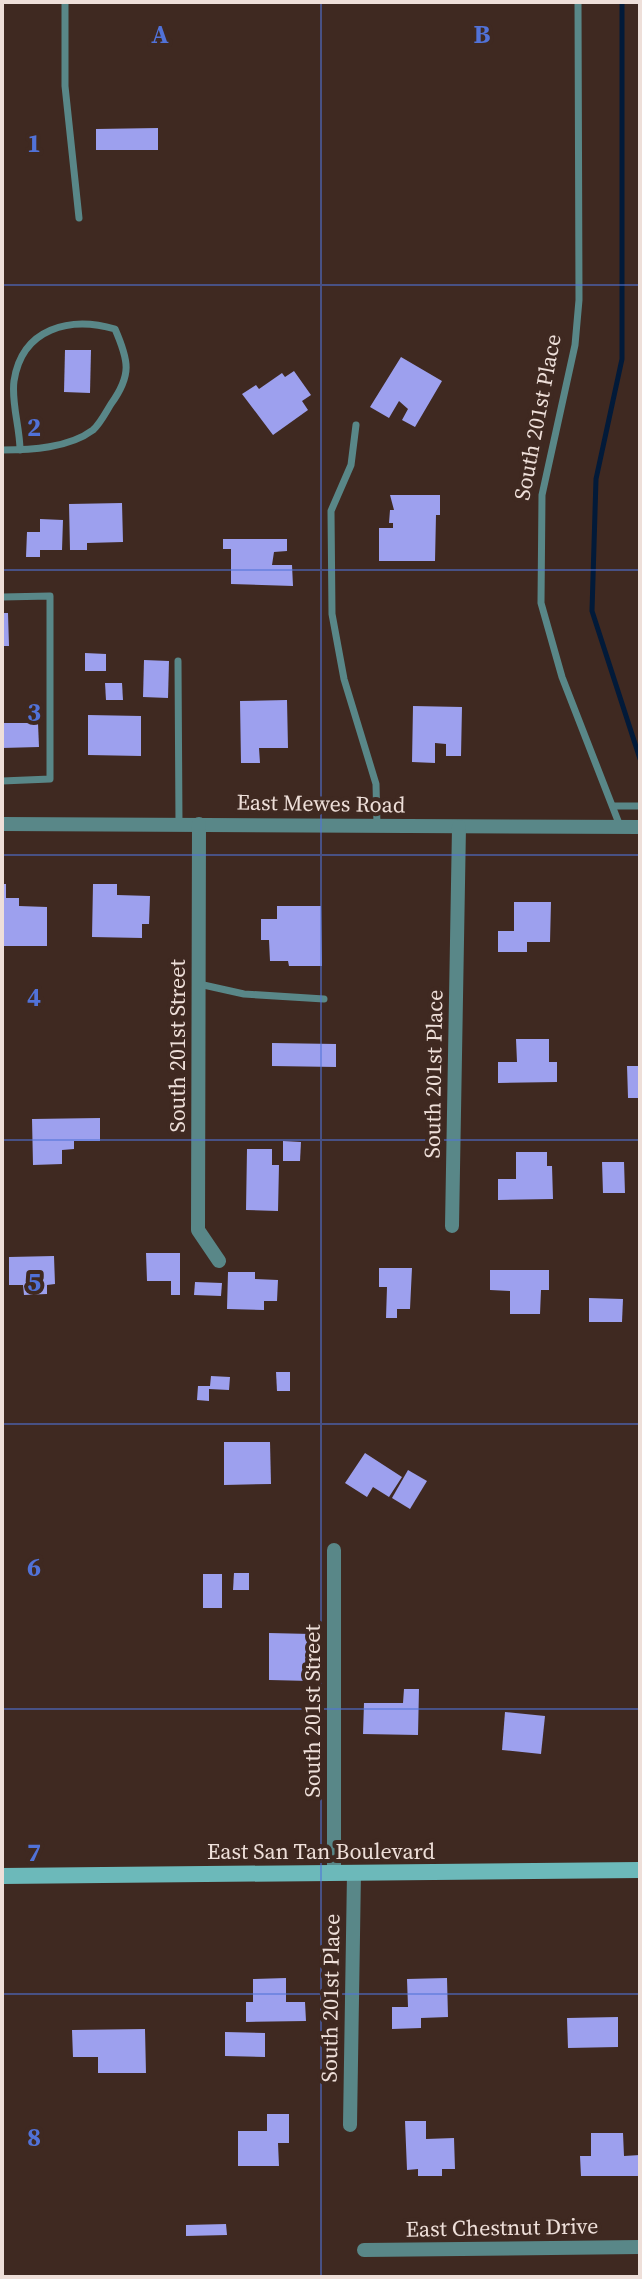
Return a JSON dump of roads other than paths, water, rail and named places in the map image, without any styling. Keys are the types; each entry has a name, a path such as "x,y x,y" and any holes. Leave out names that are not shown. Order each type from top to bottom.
{"street":[{"name":"East Mewes Road","path":"2,824 640,827"},
{"name":"South 201st Street","path":"199,824 198,1230 219,1261"},
{"name":"South 201st Place","path":"452,1226 459,827"},
{"name":"South 201st Street","path":"334,1550 334,1873"},
{"name":"East San Tan Boulevard","path":"2,1876 640,1870"},
{"name":"South 201st Place","path":"350,2125 354,1873"},
{"name":"East Chestnut Drive","path":"364,2250 640,2247"}],"lane":[{"path":"65,2 65,86 79,218"},
{"name":"South 201st Place","path":"578,2 579,300 575,345 542,495 541,603 562,677 620,827"},
{"path":"2,450 20,450 52,447 93,430 126,382 126,353 115,329 94,323 60,324 33,339 20,360 14,384 20,450"},
{"path":"356,425 351,465 331,511 332,614 344,679 376,784 377,826"},
{"path":"2,597 50,596 50,779 2,781"},
{"path":"178,661 179,824"},
{"path":"613,806 640,806"},
{"path":"199,984 244,994 324,999"}],"waterway":[{"path":"622,2 622,359 596,479 592,611 640,759"}]}
